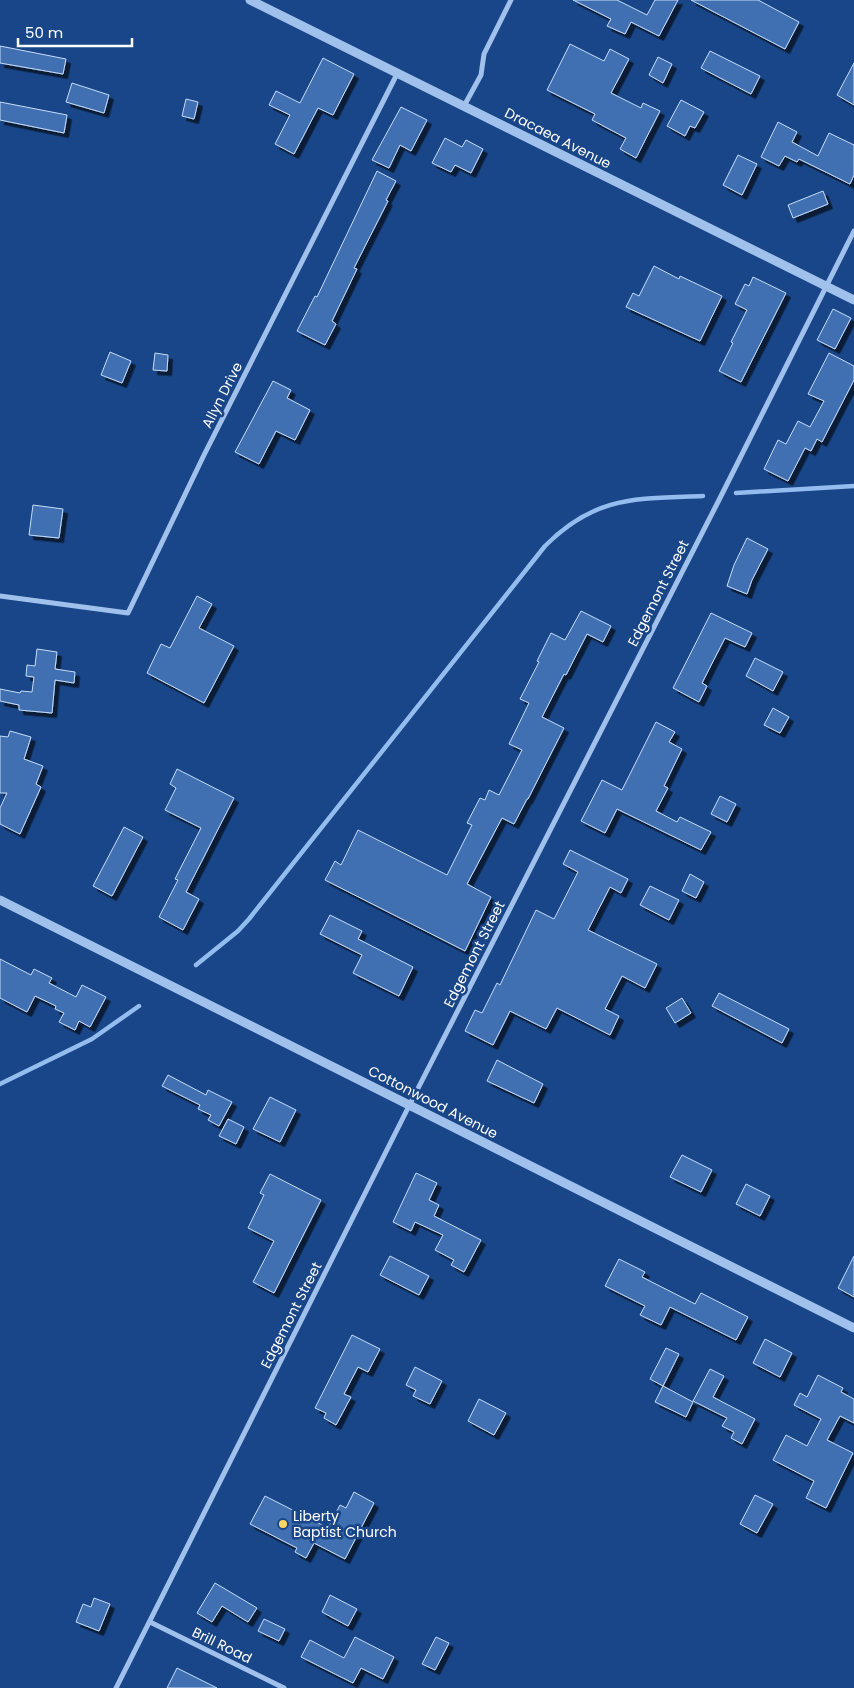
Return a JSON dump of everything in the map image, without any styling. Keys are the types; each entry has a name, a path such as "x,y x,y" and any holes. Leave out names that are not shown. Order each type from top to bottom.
{"street":[{"name":"Dracaea Avenue","path":"250,0 854,300"},
{"path":"464,107 481,75 484,54 511,0"},
{"name":"Allyn Drive","path":"0,596 128,613 213,437 397,74"},
{"name":"Edgemont Street","path":"116,1688 409,1106 719,500 854,231"},
{"name":"Cottonwood Avenue","path":"0,900 854,1328"},
{"name":"Brill Road","path":"150,1622 284,1688"}],"building":[{"path":"573,0 617,0 647,15 655,0 678,0 659,36 631,22 625,34 607,26 611,19"},
{"path":"691,0 758,0 799,22 785,49"},
{"path":"570,44 604,61 610,49 629,59 611,93 641,108 643,103 660,111 636,158 620,149 626,138 592,120 595,114 547,90"},
{"path":"0,46 66,59 63,74 0,63"},
{"path":"710,51 760,76 751,94 701,68"},
{"path":"658,57 672,64 663,83 649,75"},
{"path":"323,58 354,74 333,115 318,108 294,154 275,144 290,115 269,105 276,91 300,103"},
{"path":"854,63 854,105 837,95"},
{"path":"72,83 109,95 104,113 66,102"},
{"path":"186,99 198,102 194,119 182,116"},
{"path":"681,100 704,112 695,128 690,126 685,136 667,126"},
{"path":"0,102 67,115 64,133 0,120"},
{"path":"401,107 427,120 411,151 400,145 389,168 372,160"},
{"path":"778,122 797,132 792,142 818,156 829,133 854,145 854,175 850,184 799,159 797,162 785,156 779,166 761,157"},
{"path":"445,138 462,147 466,140 483,149 471,173 455,165 451,172 432,163"},
{"path":"738,155 757,164 742,195 723,185"},
{"path":"377,171 396,181 354,268 357,269 332,321 336,324 325,345 297,331 315,296 317,297"},
{"path":"823,191 828,204 793,218 788,205"},
{"path":"654,266 679,279 680,276 722,296 700,341 626,307 633,293 639,296"},
{"path":"753,277 786,293 741,382 719,371 747,310 735,304 745,284 749,286"},
{"path":"833,309 851,318 835,349 817,340"},
{"path":"110,352 131,361 122,383 101,375"},
{"path":"155,353 168,355 167,371 153,370"},
{"path":"829,353 854,366 854,380 822,442 817,439 811,451 805,448 788,481 764,469 778,440 786,444 798,421 810,427 824,401 808,394"},
{"path":"273,381 291,390 287,398 310,410 295,440 276,431 259,464 235,452"},
{"path":"33,505 63,509 59,538 29,535"},
{"path":"747,538 768,549 747,594 727,586 734,565"},
{"path":"197,596 212,604 199,628 234,646 204,703 147,673 161,644 170,648"},
{"path":"581,611 611,626 603,642 587,634 542,717 564,728 514,824 502,818 467,884 491,897 465,951 325,880 335,861 341,865 358,830 447,875 472,825 467,823 480,798 485,800 489,790 499,795 522,750 509,744 529,703 520,699 551,633 565,640"},
{"path":"711,613 752,633 745,647 725,638 702,683 707,686 699,702 673,688"},
{"path":"37,649 57,652 55,669 75,672 74,683 55,680 52,713 19,710 19,705 0,701 0,689 20,693 21,691 32,692 34,677 26,676 27,665 35,666"},
{"path":"755,658 783,672 773,691 746,676"},
{"path":"773,708 789,717 780,733 764,725"},
{"path":"656,722 675,732 669,742 682,749 664,786 668,788 656,811 677,822 680,817 711,832 701,850 617,809 605,833 581,821 602,780 622,790"},
{"path":"10,731 31,737 24,759 43,766 36,784 41,787 20,834 0,824 0,808 7,793 0,793 0,736 8,737"},
{"path":"177,769 234,798 186,892 199,899 183,930 159,917 178,880 175,879 201,828 165,810 176,788 170,784"},
{"path":"720,796 736,804 727,822 711,814"},
{"path":"124,827 143,837 112,896 93,886"},
{"path":"570,850 628,879 621,893 610,887 588,930 657,964 645,988 622,976 605,1009 619,1016 610,1035 557,1008 546,1029 510,1011 493,1045 465,1031 475,1010 482,1013 497,983 500,985 536,910 554,919 578,872 563,864"},
{"path":"690,874 704,882 696,898 682,891"},
{"path":"650,886 679,900 669,920 640,905"},
{"path":"330,915 362,931 358,939 413,967 399,996 353,973 362,955 320,934"},
{"path":"0,959 31,975 34,969 52,978 49,983 76,997 82,985 106,997 90,1027 79,1021 75,1030 59,1022 64,1013 55,1009 56,1006 35,996 27,1012 0,998"},
{"path":"719,993 789,1029 782,1043 712,1006"},
{"path":"682,998 691,1013 675,1023 666,1008"},
{"path":"497,1060 543,1084 534,1103 487,1081"},
{"path":"168,1075 206,1095 208,1090 232,1102 219,1126 208,1120 211,1115 198,1109 200,1105 162,1086"},
{"path":"270,1097 296,1110 280,1142 253,1129"},
{"path":"228,1119 244,1127 236,1144 219,1136"},
{"path":"682,1155 712,1170 701,1192 670,1177"},
{"path":"416,1173 437,1183 429,1200 439,1205 434,1216 481,1240 464,1272 451,1265 454,1260 435,1250 443,1235 415,1222 411,1231 393,1222"},
{"path":"270,1174 321,1200 274,1293 253,1282 274,1241 248,1228 264,1195 260,1193"},
{"path":"746,1184 770,1196 760,1216 736,1204"},
{"path":"390,1256 429,1276 419,1295 380,1275"},
{"path":"854,1256 854,1297 838,1288"},
{"path":"619,1259 645,1272 642,1277 695,1304 701,1293 748,1317 736,1340 670,1307 661,1325 640,1315 645,1306 605,1286"},
{"path":"352,1335 380,1349 368,1372 358,1367 344,1394 351,1397 336,1425 324,1418 326,1413 315,1408"},
{"path":"765,1339 792,1353 780,1377 753,1363"},
{"path":"666,1348 679,1354 663,1386 650,1379"},
{"path":"415,1367 442,1381 430,1404 413,1396 416,1390 406,1385"},
{"path":"710,1369 724,1376 713,1397 755,1419 742,1444 731,1438 734,1432 722,1426 727,1418 693,1401"},
{"path":"818,1375 843,1388 841,1392 854,1399 854,1423 840,1416 827,1440 853,1453 826,1508 806,1498 814,1481 773,1460 786,1435 807,1446 821,1419 794,1405 800,1393 807,1397"},
{"path":"663,1386 693,1402 686,1417 655,1402"},
{"path":"479,1399 506,1413 494,1435 468,1421"},
{"path":"354,1492 374,1503 345,1559 314,1543 306,1558 295,1552 297,1548 250,1524 265,1496 328,1528 340,1505 346,1508"},
{"path":"755,1495 773,1504 757,1533 740,1524"},
{"path":"215,1583 257,1608 248,1622 222,1606 212,1622 197,1613"},
{"path":"330,1595 357,1609 348,1626 322,1612"},
{"path":"94,1598 110,1604 99,1631 76,1622 83,1604 91,1607"},
{"path":"264,1619 285,1629 279,1641 258,1631"},
{"path":"355,1637 394,1657 383,1679 361,1668 353,1683 301,1657 310,1640 344,1658"},
{"path":"436,1637 449,1643 435,1670 422,1664"},
{"path":"177,1668 217,1688 167,1688"}],"waterway":[{"path":"736,493 854,486"},
{"path":"196,965 238,931 249,919 545,546 564,529 582,517 618,503 657,498 703,496"},
{"path":"0,1084 92,1039 139,1006"}],"place":[{"name":"Liberty Baptist Church","path":"283,1524"}]}
